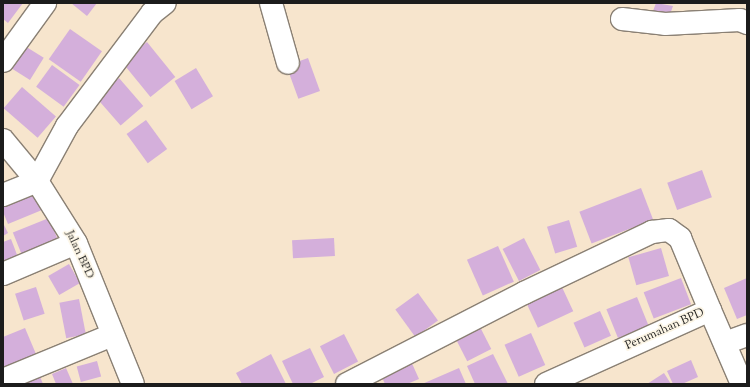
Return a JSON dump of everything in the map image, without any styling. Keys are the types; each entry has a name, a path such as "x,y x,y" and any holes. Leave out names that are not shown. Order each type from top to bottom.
{"street":[{"path":"3,61 45,3"},
{"path":"3,195 37,181 67,126 152,13 165,3"},
{"path":"271,3 288,63"},
{"path":"622,19 665,24 740,20 747,22"},
{"name":"Jalan BPD","path":"3,140 37,181 76,243 133,384"},
{"path":"347,384 524,293 652,232 669,230 680,238 710,310"},
{"path":"3,274 76,243"},
{"name":"Perumahan BPD","path":"546,384 710,310 725,342 740,383"},
{"path":"3,380 112,335"},
{"path":"725,342 747,336"}],"building":[{"path":"3,3 23,3 8,23 3,19"},
{"path":"71,3 97,3 87,16"},
{"path":"656,3 673,6 669,17 653,11"},
{"path":"70,29 102,51 81,82 49,59"},
{"path":"147,42 175,77 150,97 122,62"},
{"path":"20,43 44,58 30,80 6,65"},
{"path":"308,58 320,91 298,99 286,66"},
{"path":"52,65 80,85 64,107 36,87"},
{"path":"196,68 213,96 192,109 175,81"},
{"path":"119,78 143,106 121,126 96,98"},
{"path":"22,87 56,117 38,138 4,108"},
{"path":"146,120 167,149 148,163 127,134"},
{"path":"702,170 712,197 677,210 667,183"},
{"path":"31,184 42,210 8,224 3,212 3,196"},
{"path":"641,188 653,220 592,243 579,212"},
{"path":"49,218 59,243 23,258 13,233"},
{"path":"569,220 577,247 555,254 547,227"},
{"path":"3,223 8,233 3,236"},
{"path":"334,238 335,256 293,258 292,240"},
{"path":"524,238 540,270 519,281 503,249"},
{"path":"11,239 19,260 3,266 3,242"},
{"path":"498,246 514,282 483,295 467,260"},
{"path":"661,248 669,276 636,285 628,257"},
{"path":"69,264 80,283 59,295 48,276"},
{"path":"681,278 691,304 654,318 644,292"},
{"path":"747,278 747,315 737,319 724,288"},
{"path":"561,285 573,311 538,328 526,301"},
{"path":"36,287 45,314 24,320 15,294"},
{"path":"418,293 438,321 415,337 395,309"},
{"path":"637,297 649,326 618,338 606,309"},
{"path":"79,299 86,334 66,338 59,303"},
{"path":"600,311 611,336 584,347 574,323"},
{"path":"479,325 491,349 467,361 455,337"},
{"path":"25,328 36,354 3,368 3,337"},
{"path":"531,333 545,365 519,377 505,345"},
{"path":"344,334 358,362 334,374 320,346"},
{"path":"310,348 324,377 310,384 293,384 282,361"},
{"path":"271,354 286,384 242,384 236,373"},
{"path":"493,354 508,384 475,384 467,366"},
{"path":"410,359 419,379 407,384 385,384 380,373"},
{"path":"691,360 698,377 682,384 673,384 667,371"},
{"path":"97,361 101,376 81,382 77,366"},
{"path":"66,368 73,384 56,384 52,374"},
{"path":"459,368 466,384 422,384"},
{"path":"664,373 671,384 647,384"},
{"path":"39,374 43,384 13,384"}]}
